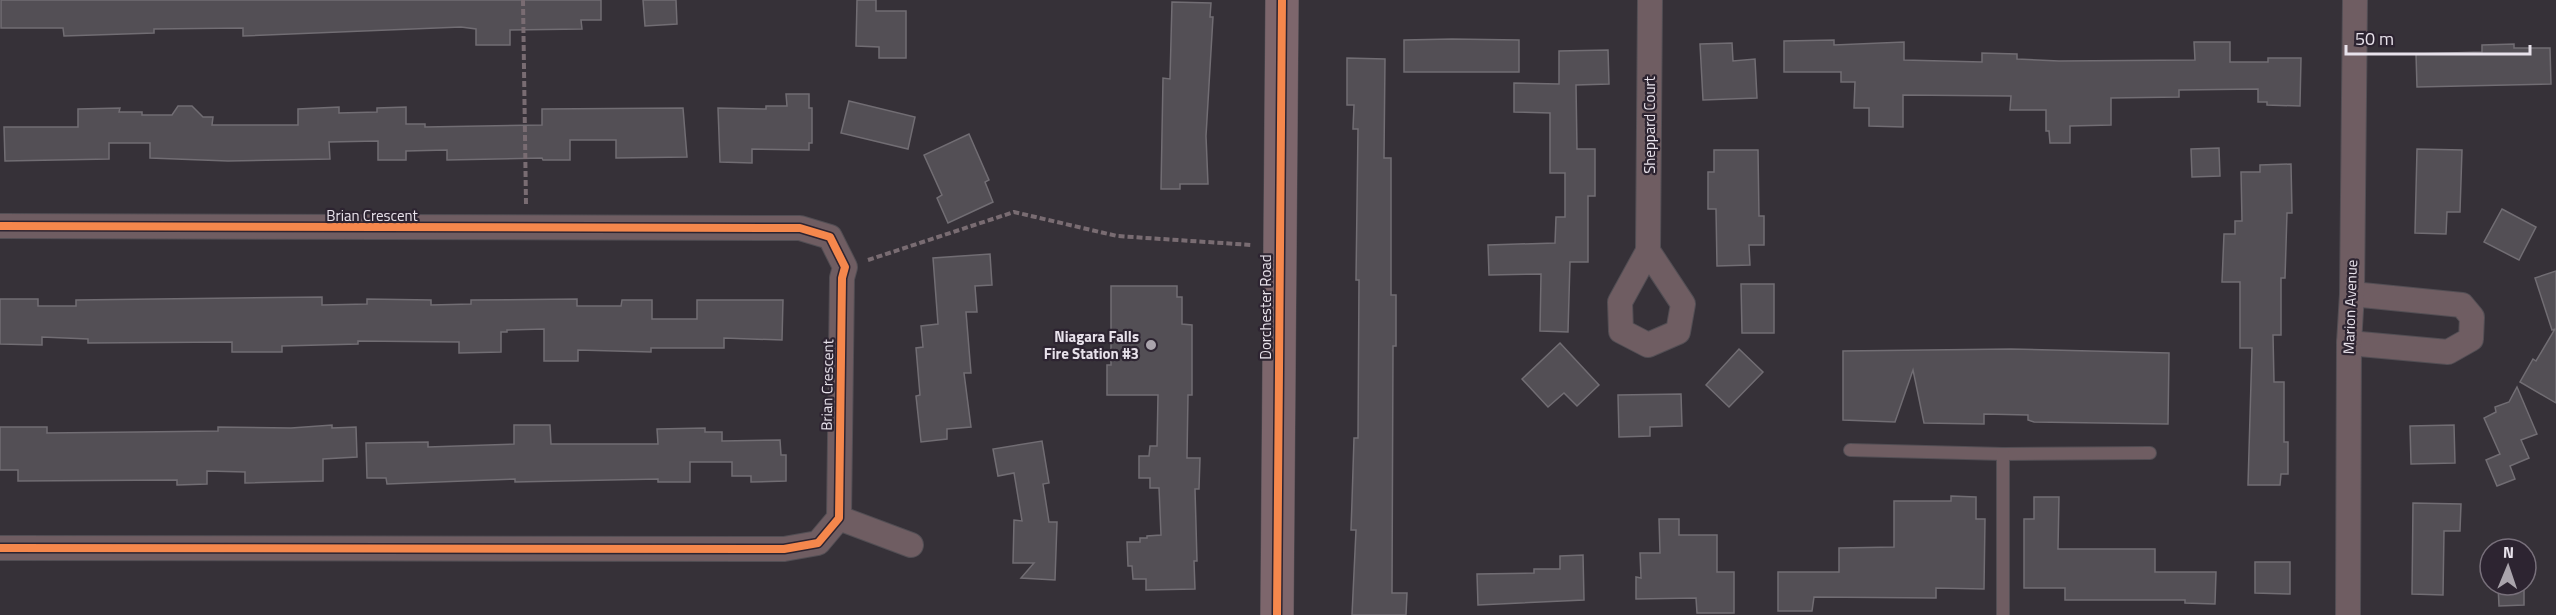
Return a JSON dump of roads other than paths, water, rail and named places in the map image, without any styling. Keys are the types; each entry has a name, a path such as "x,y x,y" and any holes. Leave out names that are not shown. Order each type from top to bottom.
{"main road":[{"name":"Dorchester Road","path":"1277,615 1281,0"}],"street":[{"name":"Sheppard Court","path":"1648,251 1650,0"},
{"name":"Marion Avenue","path":"2348,615 2349,343 2352,294 2355,0"},
{"name":"Brian Crescent","path":"0,226 800,228 830,237 845,267 842,278 839,518"},
{"path":"2349,343 2448,352 2470,339 2472,317 2462,305 2352,294"},
{"path":"0,548 784,549 818,543 839,518 911,545"}],"lane":[{"path":"1850,450 2003,454 2150,453"},
{"path":"2003,454 2003,615"}],"place":[{"name":"Niagara Falls Fire Station #3","path":"1151,345"}]}
